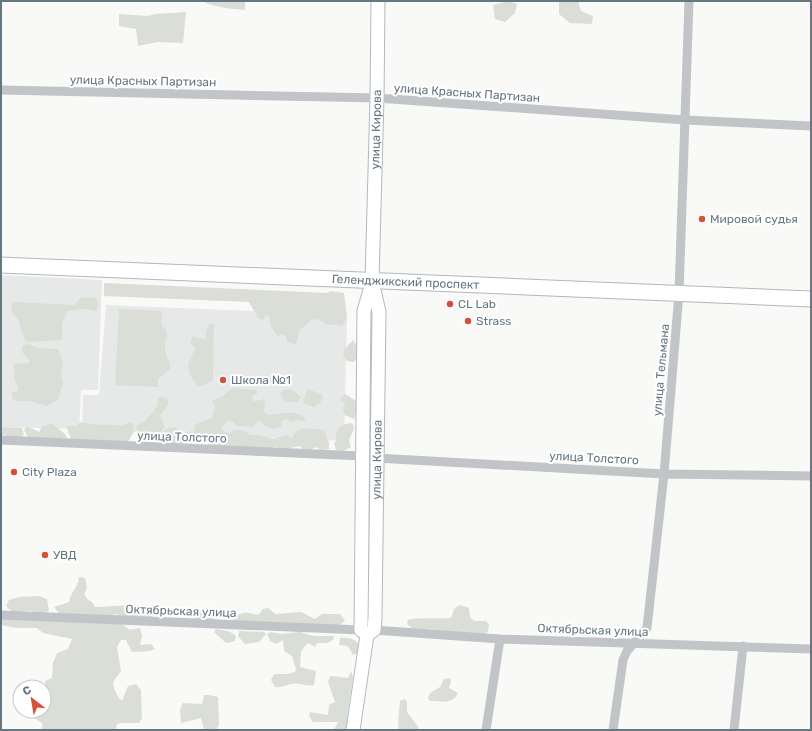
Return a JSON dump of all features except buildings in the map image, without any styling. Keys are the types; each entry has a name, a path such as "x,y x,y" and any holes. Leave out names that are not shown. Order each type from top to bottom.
{"main road":[{"name":"улица Кирова","path":"367,632 362,456 364,311 372,281 378,1"},
{"name":"Геленджикский проспект","path":"1,265 811,299"},
{"name":"улица Кирова","path":"353,730 367,632 376,458 379,312 372,281"}],"street":[{"name":"улица Тельмана","path":"613,730 623,660 627,651 647,628 664,474 679,293 689,1"},
{"name":"улица Красных Партизан","path":"1,90 377,98 685,120 811,126"},
{"name":"улица Толстого","path":"1,440 362,456"},
{"name":"улица Толстого","path":"376,458 664,474 811,476"},
{"name":"Октябрьская улица","path":"1,615 500,639 811,648"},
{"path":"486,730 500,639"},
{"path":"734,730 743,646"}],"shaded area":[{"path":"205,1 245,1 245,10 224,8 205,3"},
{"path":"509,1 517,4 515,13 505,22 495,19 493,5"},
{"path":"559,1 578,1 581,11 593,16 592,24 570,23 559,14"},
{"path":"186,12 183,43 158,42 138,46 136,29 119,26 119,14 147,16"},
{"path":"1,275 102,280 98,390 81,390 79,429 1,427"},
{"path":"104,283 328,293 330,291 344,293 347,318 342,326 325,324 318,319 311,320 299,331 296,344 287,342 286,336 282,334 278,337 271,327 269,316 266,315 263,320 258,318 249,302 104,296"},
{"path":"80,298 96,298 99,305 96,311 84,309 68,311 62,323 62,340 27,342 24,339 18,319 11,312 12,304 15,302 75,305"},
{"name":"Школа №1","path":"106,305 347,315 344,441 82,430 83,395 99,395"},
{"path":"119,309 162,311 161,325 167,332 165,348 170,363 170,369 158,379 158,387 115,385"},
{"path":"369,318 375,319 372,443 367,443"},
{"path":"209,324 214,324 213,381 198,387 190,375 188,365 195,348 190,342 193,336 205,340"},
{"path":"353,340 357,346 356,359 354,362 347,361 343,356 344,350"},
{"path":"27,344 38,348 58,349 63,362 61,377 63,383 58,400 47,406 30,401 17,401 12,398 12,392 19,391 14,377 15,373 13,364 28,363 30,361 22,352 22,346"},
{"path":"232,388 257,390 257,394 253,395 252,401 265,400 264,412 269,415 294,413 306,419 304,421 297,420 292,422 286,419 282,421 281,427 274,429 265,426 262,422 258,421 252,427 237,426 233,421 227,421 221,428 225,432 231,433 234,430 242,430 251,435 259,435 273,439 286,435 293,438 298,430 306,428 324,430 329,443 329,449 321,450 316,447 310,450 303,450 300,446 285,449 274,447 261,454 210,446 207,442 167,445 163,438 164,431 168,428 175,427 181,434 191,431 194,433 196,424 212,418 215,406 212,401 223,396"},
{"path":"292,389 301,397 298,402 287,402 280,394 283,390"},
{"path":"308,389 321,394 323,398 320,403 313,407 304,403 303,400"},
{"path":"345,394 358,404 354,419 345,415 343,409 345,404 340,399"},
{"path":"161,397 167,398 169,403 160,416 165,427 155,444 140,440 136,437 138,431 136,426 146,420 158,405 158,399"},
{"path":"80,422 111,425 133,423 134,431 128,442 75,442 71,439 66,426 77,426"},
{"path":"51,423 65,434 67,438 64,441 28,437 24,430 27,426 39,432 42,427"},
{"path":"350,423 353,424 354,429 349,440 351,447 343,451 336,450 334,443 337,440 337,430 341,426"},
{"path":"1,427 22,428 24,435 20,438 10,438 4,434 1,438"},
{"path":"366,476 372,476 371,616 366,616"},
{"path":"79,577 85,578 87,588 84,594 95,607 134,606 142,607 154,614 151,617 121,617 116,614 89,619 92,623 120,622 130,630 140,628 142,636 140,645 151,644 155,649 150,651 132,652 126,640 121,640 117,647 121,671 113,682 114,688 122,701 128,686 136,684 141,690 142,718 139,723 117,724 116,730 41,730 43,724 36,719 52,719 52,679 50,679 52,678 53,663 57,653 68,649 72,639 43,633 37,628 16,628 1,625 1,616 68,615 59,613 54,607 69,602"},
{"path":"39,596 47,599 49,611 40,614 31,611 12,612 6,606 9,600 19,597"},
{"path":"460,605 469,608 470,617 474,621 486,621 489,625 488,632 466,635 429,629 417,632 407,624 408,620 412,619 451,618 454,609"},
{"path":"268,608 275,614 301,612 315,619 322,614 340,614 345,621 335,628 232,622 240,614 247,613 257,615 263,609"},
{"path":"199,610 215,610 217,617 211,620 196,620 194,615"},
{"path":"216,629 225,630 232,633 236,636 235,641 226,643 214,632"},
{"path":"239,631 264,632 266,634 259,642 245,644 238,636"},
{"path":"271,632 281,634 300,632 313,636 334,636 333,640 327,643 317,643 315,647 308,643 301,651 300,667 316,671 314,685 289,684 282,687 275,687 271,680 274,674 288,674 295,672 296,669 292,656 284,651 283,640 276,644 270,641 267,634"},
{"path":"340,638 348,638 357,642 359,645 359,653 353,655 348,646 339,645"},
{"path":"351,671 353,677 348,710 347,730 334,730 338,722 313,722 309,716 310,712 328,715 329,705 335,702 328,682 330,676 348,678"},
{"path":"450,678 451,682 449,688 458,693 456,697 446,702 430,701 428,698 430,693 440,687 444,679"},
{"path":"204,695 218,697 219,725 216,730 204,730 201,718 181,723 180,710 183,703 202,704"},
{"path":"405,699 407,702 407,712 419,728 417,730 399,730 398,724 400,701"}],"place":[{"name":"Мировой судья","path":"702,219"},
{"name":"CL Lab","path":"450,304"},
{"name":"Strass","path":"468,321"},
{"name":"Школа №1","path":"223,380"},
{"name":"City Plaza","path":"14,472"},
{"name":"УВД","path":"45,555"}]}
